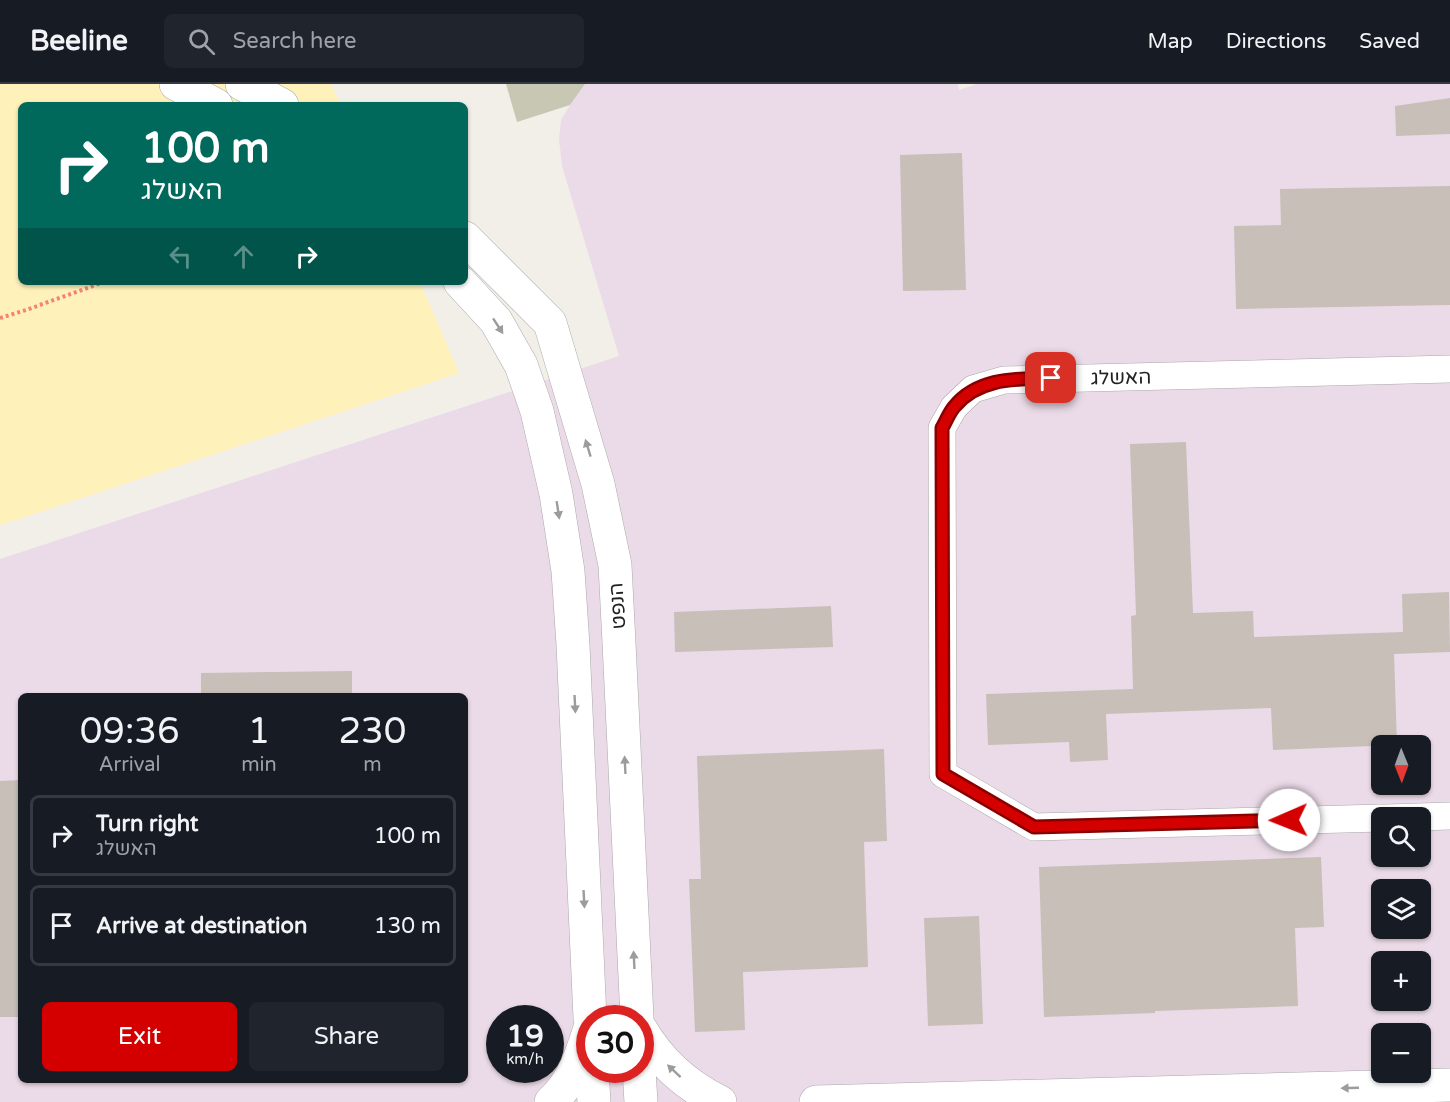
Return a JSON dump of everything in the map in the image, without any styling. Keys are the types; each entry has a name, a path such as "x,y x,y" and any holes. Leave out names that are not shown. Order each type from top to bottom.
{"street":[{"path":"176,84 210,102"},
{"path":"242,84 276,102"},
{"name":"הנפט","path":"468,241 550,323 598,484 615,565 636,1005"},
{"path":"463,285 496,321 521,365 537,411 556,494 567,571 573,645 589,1005"},
{"name":"האשלג","path":"1371,818 1034,827 943,774 942,428 954,407 973,389 1004,380 1450,369"},
{"path":"1431,817 1450,816"},
{"path":"654,1049 675,1072 707,1096 720,1102"},
{"path":"551,1102 560,1094 576,1067"},
{"path":"593,1083 594,1102"},
{"path":"640,1083 641,1102"},
{"path":"816,1102 1450,1085"}],"path":[{"path":"0,318 96,285"}],"shaded area":[{"path":"506,84 585,84 570,105 517,122"},
{"path":"585,84 958,84 959,90 977,84 1450,84 1450,1102 0,1102 0,559 619,356 562,166 559,139 561,120"}],"sand":[{"path":"0,84 331,84 340,102 18,102 18,285 421,285 459,373 0,525"}],"building":[{"path":"1450,98 1450,134 1396,136 1395,106"},
{"path":"962,153 966,290 903,291 900,155"},
{"path":"1450,186 1450,305 1236,309 1234,226 1281,225 1280,189"},
{"path":"1186,442 1193,613 1253,611 1254,637 1403,632 1402,594 1449,592 1450,652 1394,654 1397,735 1371,735 1371,746 1273,750 1271,708 1106,714 1108,760 1070,762 1069,742 988,745 986,694 1133,689 1131,616 1136,615 1130,444"},
{"path":"831,606 833,647 675,652 674,612"},
{"path":"352,671 352,693 201,693 201,673"},
{"path":"884,749 887,841 864,842 868,967 743,972 745,1030 695,1032 689,879 701,879 697,756"},
{"path":"18,780 18,1017 0,1017 0,781"},
{"path":"1321,857 1324,927 1295,928 1298,1006 1044,1017 1039,867"},
{"path":"979,916 983,1024 928,1026 924,918"}],"route":[{"path":"1051,378 1004,380 973,389 954,407 942,428 943,774 1034,827 1289,820"}]}
